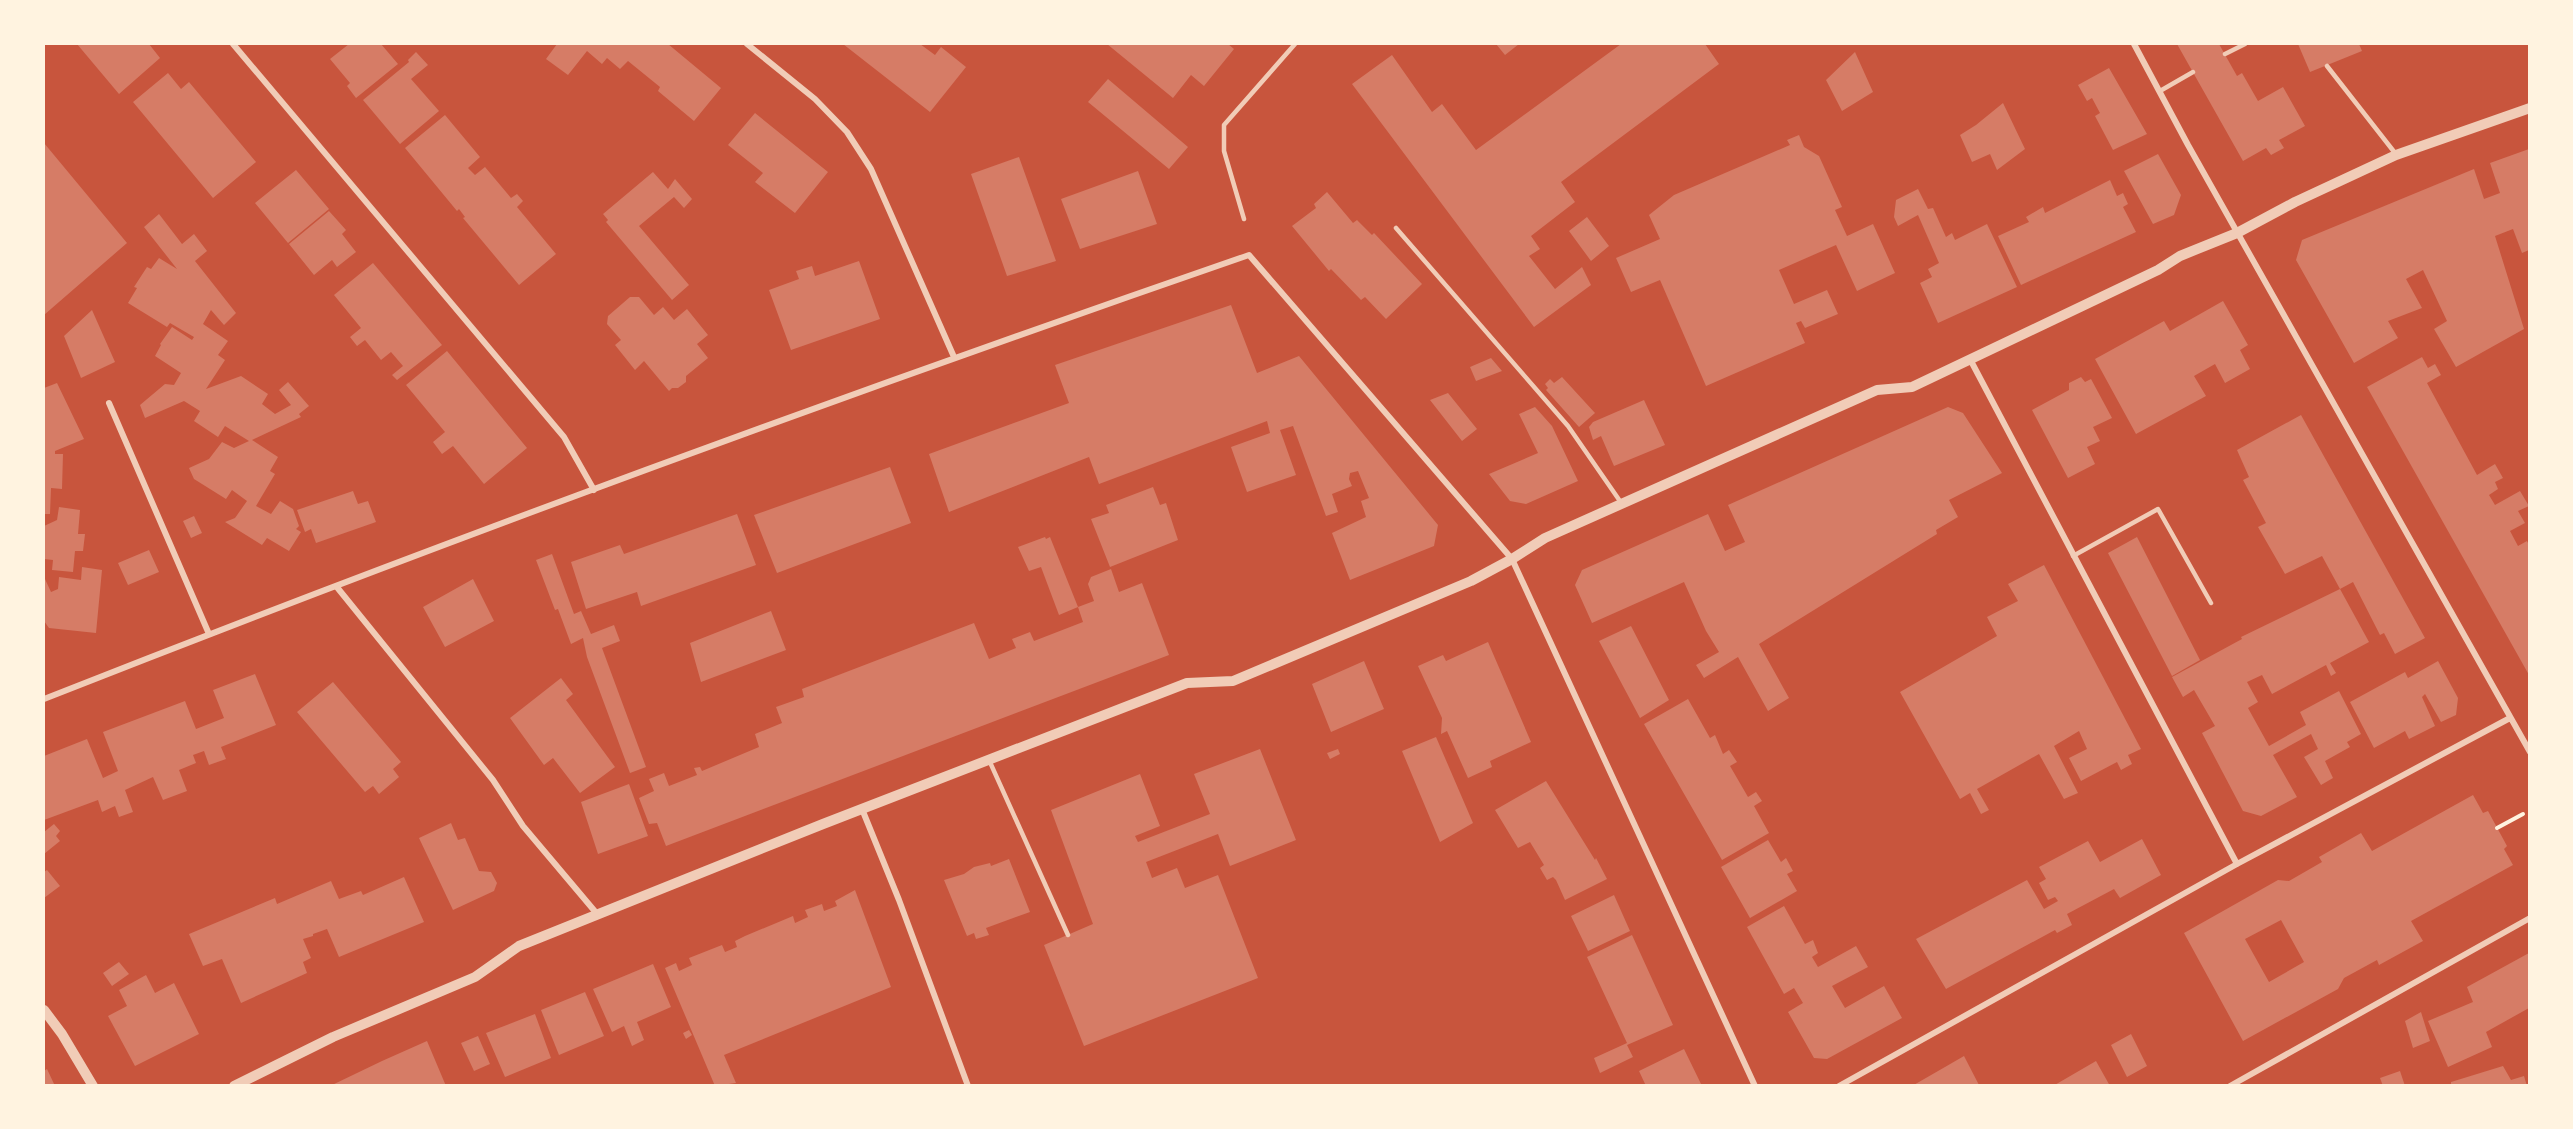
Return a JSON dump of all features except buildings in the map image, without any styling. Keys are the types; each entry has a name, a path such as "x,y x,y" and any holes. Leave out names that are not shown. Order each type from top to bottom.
{"street":[{"path":"233,44 564,437 594,490"},
{"path":"747,44 815,99 847,132 871,169 954,357"},
{"path":"2134,44 2529,752"},
{"path":"234,1086 333,1037 475,977 519,946 862,809 1187,683 1233,681 1460,585 1512,559 1545,538 1877,390 1912,387 1971,361 2018,336 2158,270 2180,256 2237,232 2396,154 2529,108"},
{"path":"44,699 336,586 954,357 1249,255 1512,559 1755,1086"},
{"path":"1971,361 2237,864"},
{"path":"109,403 209,634"},
{"path":"336,586 493,780 523,826 598,915"},
{"path":"1839,1086 2237,864 2510,718"},
{"path":"862,809 899,900 968,1086"},
{"path":"2230,1086 2529,918"},
{"path":"44,1011 62,1034 93,1086"}],"lane":[{"path":"1244,219 1224,151 1224,125 1295,44"},
{"path":"2225,54 2245,44"},
{"path":"2326,66 2396,154"},
{"path":"2160,91 2193,72"},
{"path":"1396,228 1568,426 1622,504"},
{"path":"2073,556 2158,509 2211,603"},
{"path":"989,760 1068,935"}],"path":[{"path":"2498,828 2523,814"}]}
